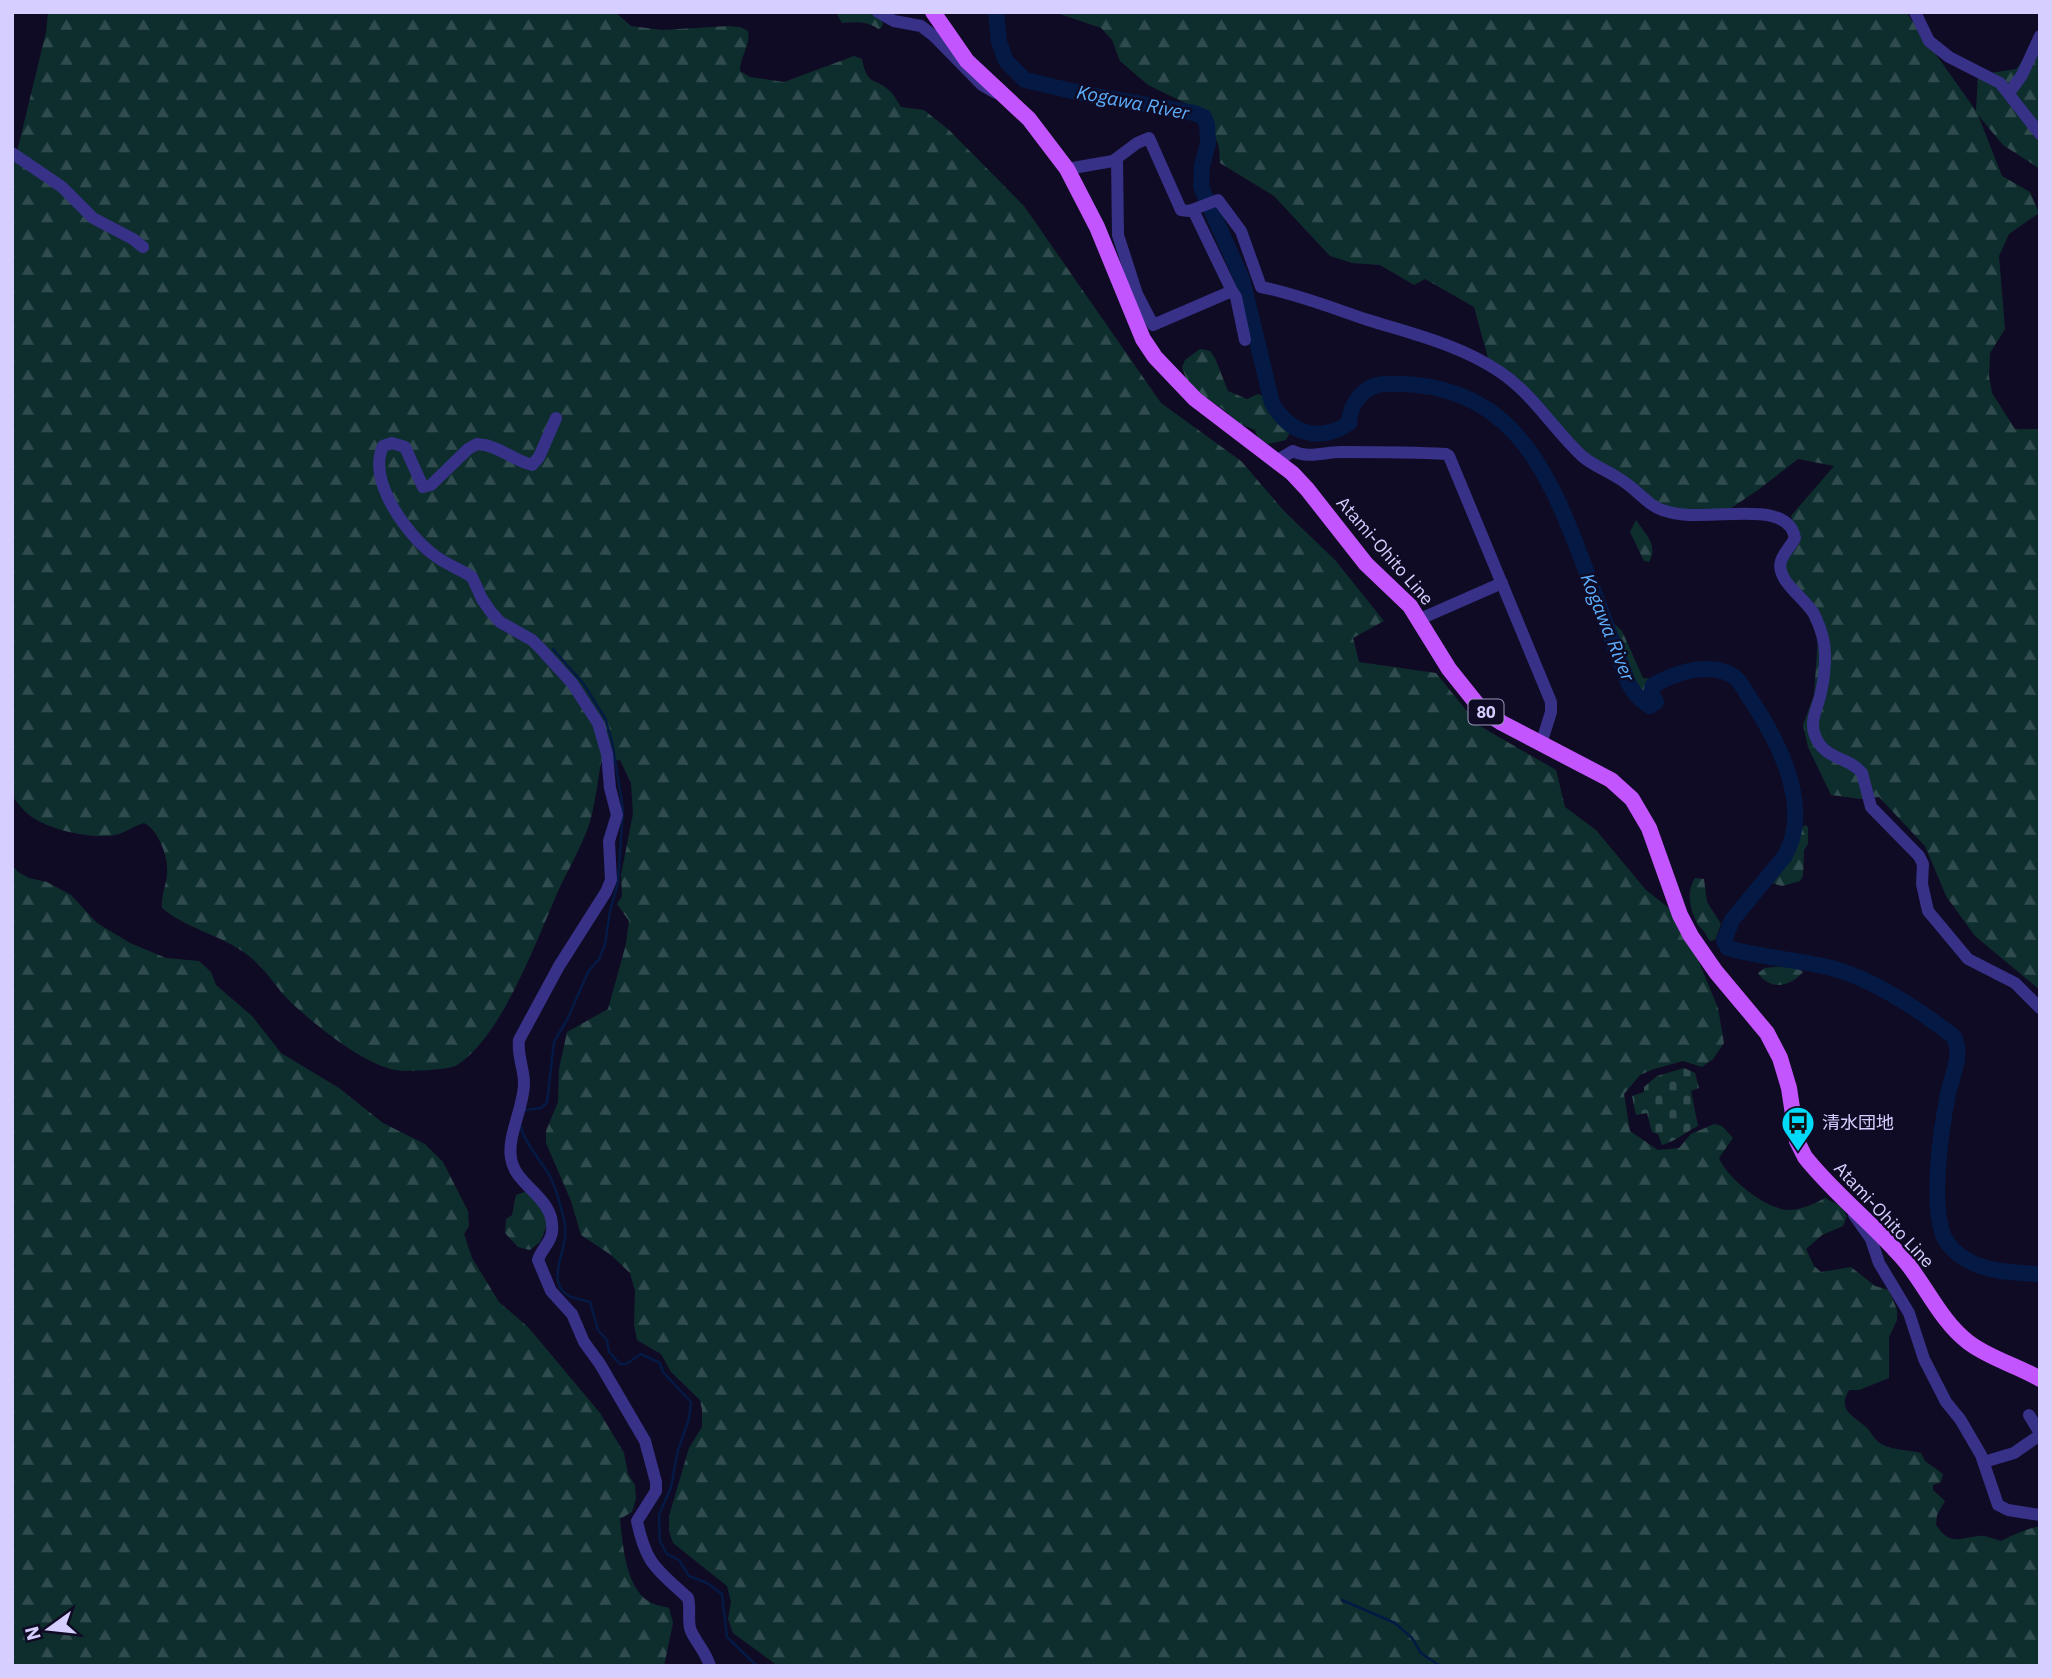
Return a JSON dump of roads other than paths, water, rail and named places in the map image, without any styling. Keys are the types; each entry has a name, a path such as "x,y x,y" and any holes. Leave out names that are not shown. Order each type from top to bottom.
{"main road":[{"name":"Atami-Ohito Line","path":"933,12 967,61 1029,119 1067,169 1097,227 1143,339 1155,357 1195,399 1276,461 1307,489 1359,556 1398,593 1420,619 1450,669 1481,709 1611,780 1641,811 1690,936 1716,972 1768,1033 1780,1058 1789,1088 1797,1141 1811,1165 1905,1261 1950,1325 1968,1342 1987,1355 2027,1371 2040,1380"}],"street":[{"path":"878,12 894,22 921,26 982,85 1003,96"},
{"path":"1915,12 1929,41 1950,57 1992,77 2009,93 2040,134"},
{"path":"2009,93 2022,75 2040,37"},
{"path":"1067,169 1108,163 1149,138 1181,210 1195,209 1218,200 1241,231 1261,287 1449,345 1485,362 1525,392 1583,456 1636,490 1662,512 1672,515 1709,516 1752,513 1777,516 1787,522 1793,529 1795,538 1786,551 1780,568 1783,577 1814,614 1823,636 1824,671 1812,727 1817,741 1836,759 1859,768 1871,807 1919,856 1923,864 1922,884 1928,911 1961,951 1977,965 2015,983 2040,1008"},
{"path":"12,153 62,187 93,218 143,247"},
{"path":"1117,159 1117,228 1137,294 1150,324 1155,326 1233,291"},
{"path":"1195,209 1233,291 1245,340"},
{"path":"556,418 533,465 523,463 502,450 477,444 468,449 431,485 423,487 405,447 392,443 383,446 380,468 388,501 421,544 450,567 472,577 482,599 500,622 541,649 572,683 598,723 602,735 617,815 610,841 611,880 599,905 559,966 519,1040 517,1051 524,1083 522,1103 510,1150 511,1162 517,1175 547,1206 552,1231 538,1260 551,1291 572,1314 584,1342 645,1441 656,1482 656,1492 637,1521 642,1543 652,1565 688,1598 690,1629 707,1654 710,1666"},
{"path":"1276,461 1293,451 1311,455 1340,452 1446,454 1451,459 1551,702 1551,712 1541,744"},
{"path":"1420,619 1502,583"},
{"path":"1854,1209 1854,1218 1871,1239 1879,1263 1913,1321 1924,1359 1946,1402 1960,1419 1983,1462 1998,1505 2008,1510 2040,1515"},
{"path":"1983,1462 2014,1452 2040,1434 2029,1415"}],"waterway":[{"name":"Kogawa River","path":"996,12 999,42 1006,61 1025,80 1204,117 1208,143 1202,166 1201,187 1242,279 1272,403 1279,414 1306,432 1327,433 1349,423 1359,396 1377,385 1385,384 1427,386 1462,396 1491,412 1515,433 1553,490 1627,680 1636,695 1650,706 1656,702 1651,693 1653,685 1670,677 1698,670 1725,672 1739,681 1763,719 1782,757 1790,778 1795,819 1792,839 1784,857 1732,920 1724,941 1728,948 1823,966 1857,977 1909,1005 1954,1037 1957,1058 1945,1109 1938,1166 1938,1206 1944,1237 1957,1253 1975,1264 2002,1271 2040,1274"},
{"path":"525,1110 541,1108 547,1103 554,1042 568,1018 588,972 599,959 605,944 618,883 623,809 612,741 605,718 583,683 553,649"},
{"path":"521,1127 529,1145 551,1178 562,1210 565,1230 558,1272 561,1289 569,1296 590,1302 598,1330 607,1340 609,1352 620,1364 626,1364 641,1354 660,1363 663,1372 691,1402 671,1487 659,1515 660,1541 667,1554 679,1560 689,1576 707,1583 722,1594 727,1637 757,1666"},
{"path":"1342,1600 1395,1623 1412,1638 1421,1653 1440,1666"}],"place":[{"name":"清水団地","path":"1798,1153"}]}
